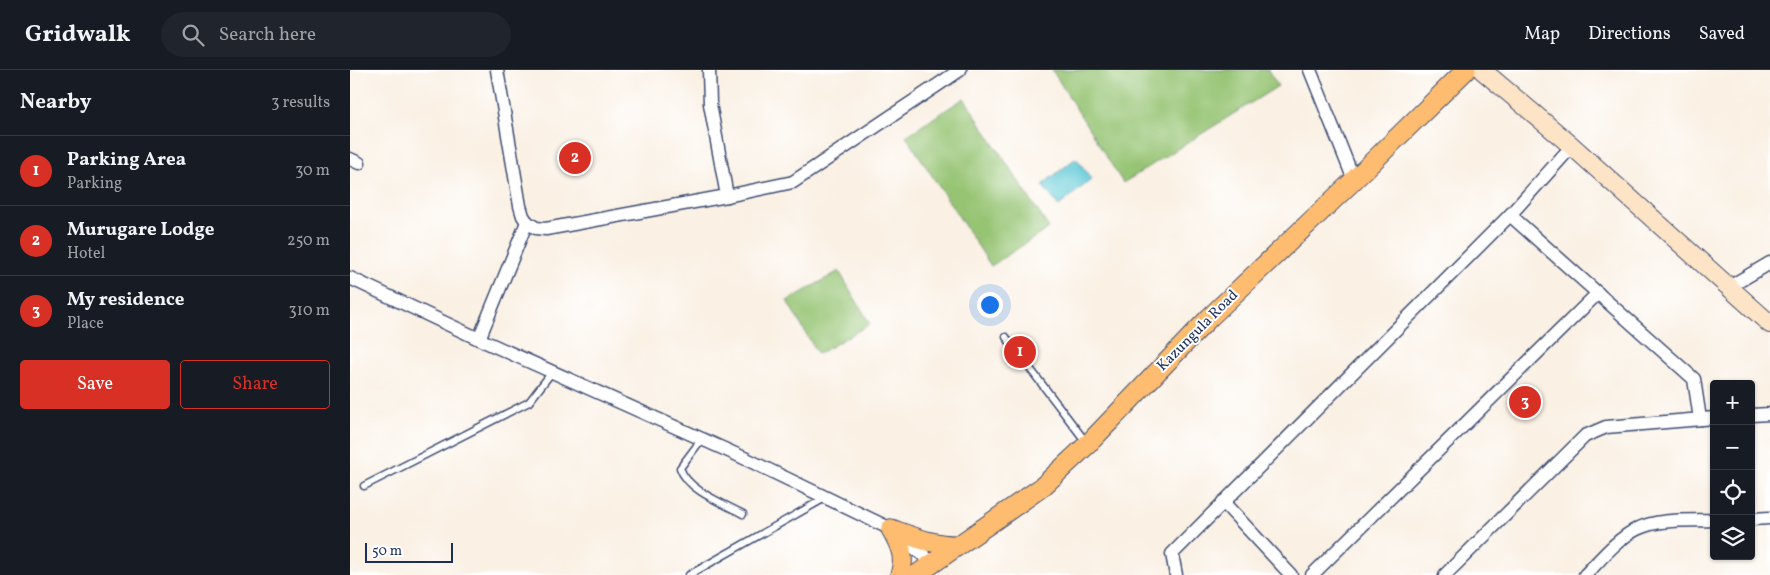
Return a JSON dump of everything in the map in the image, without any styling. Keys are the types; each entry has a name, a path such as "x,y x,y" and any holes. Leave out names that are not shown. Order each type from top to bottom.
{"main road":[{"name":"Kazungula Road","path":"916,575 1042,487 1088,444 1210,317 1466,70"},
{"path":"892,529 941,545 957,545"},
{"path":"892,529 901,547 903,556 900,575"}],"street":[{"path":"497,70 522,216 526,222 536,228 546,229 782,185 802,177 960,70"},
{"path":"709,70 710,104 727,196"},
{"path":"1310,70 1354,180"},
{"path":"1482,70 1572,146 1770,324"},
{"path":"1176,575 1172,554 1510,215 1572,146"},
{"path":"1510,215 1694,379 1700,419"},
{"path":"479,339 526,222"},
{"path":"1730,287 1769,264"},
{"path":"350,278 892,529 933,563"},
{"path":"1312,575 1598,293"},
{"path":"1755,416 1770,414"},
{"path":"1445,575 1585,436 1606,427 1710,418"},
{"path":"1223,502 1291,575"},
{"path":"1755,519 1770,518"},
{"path":"1585,575 1619,542 1639,528 1664,522 1710,520"}],"lane":[{"path":"1006,337 1088,444"},
{"path":"364,486 529,402 552,372"},
{"path":"701,440 680,468 684,477 695,488 744,514"},
{"path":"689,575 825,498"}],"green space":[{"path":"1052,70 1268,70 1278,86 1123,183"},
{"path":"964,98 1049,228 991,266 906,136"},
{"path":"839,271 870,324 818,354 787,301"}],"water":[{"path":"1076,158 1092,179 1059,206 1042,185"}],"place":[{"name":"Murugare Lodge","path":"575,158"},
{"name":"Parking Area","path":"1020,352"},
{"name":"My residence","path":"1525,402"}]}
